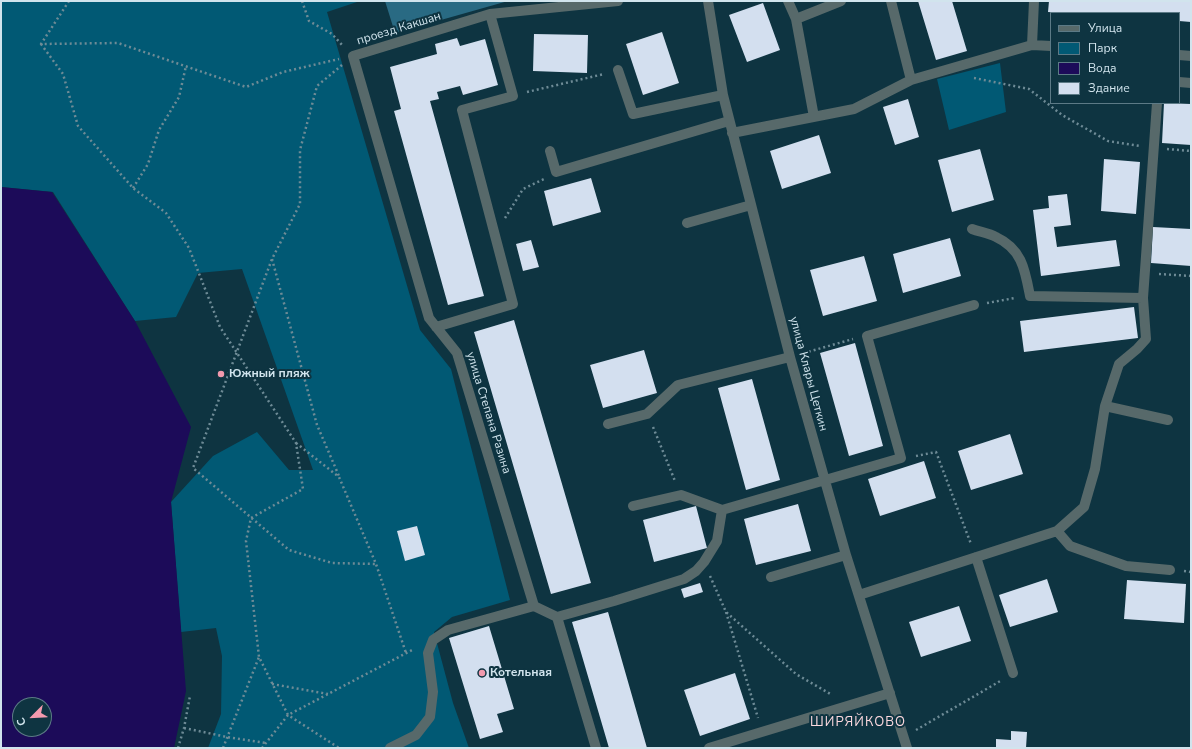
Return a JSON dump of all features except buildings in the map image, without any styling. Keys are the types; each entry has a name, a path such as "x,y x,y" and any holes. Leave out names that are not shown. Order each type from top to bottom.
{"street":[{"name":"проезд Какшан","path":"353,56 490,14 618,1"},
{"name":"улица Клары Цеткин","path":"708,1 722,95 790,357 846,555 908,748"},
{"path":"788,1 796,19 814,117"},
{"path":"796,19 841,1"},
{"path":"891,1 911,80"},
{"path":"1032,45 1034,1"},
{"path":"436,326 513,304 462,110 513,96 490,14"},
{"path":"732,133 854,109 911,80 1032,45 1050,46"},
{"path":"1180,55 1191,56"},
{"name":"улица Степана Разина","path":"353,56 429,318 457,353 534,606"},
{"path":"618,70 633,114 722,95"},
{"path":"1180,82 1191,83"},
{"path":"859,595 1057,531 1084,507 1095,469 1105,406 1119,364 1136,350 1146,339 1143,298 1157,104"},
{"path":"550,151 556,172 729,121"},
{"path":"687,223 751,205"},
{"path":"972,229 996,237 1015,250 1025,269 1030,296 1143,298"},
{"path":"633,506 681,495 722,510 901,458 867,336 974,305"},
{"path":"608,424 647,414 678,385 790,357"},
{"path":"1105,406 1168,420"},
{"path":"390,748 416,735 430,717 433,692 428,653 433,640 448,630 534,606 558,617 684,579 696,571 704,562 717,541 722,510"},
{"path":"1057,531 1070,546 1126,566 1170,570"},
{"path":"771,577 846,555"},
{"path":"976,557 1013,674"},
{"path":"558,617 596,748"},
{"path":"709,748 890,693"}],"path":[{"path":"42,44 69,1"},
{"path":"302,1 309,21 332,34 353,56"},
{"path":"42,44 118,43 246,87 283,72 353,56"},
{"path":"42,44 63,74 78,126 132,188 166,213 189,248 220,327 236,353 296,443 339,478"},
{"path":"353,56 317,86 300,150 300,204 272,259 193,468 289,550 332,563 376,564"},
{"path":"132,188 148,164 159,130 179,97 186,66"},
{"path":"513,96 618,70"},
{"path":"970,77 1029,89 1062,115 1108,140 1153,149 1191,150"},
{"path":"495,234 523,189 556,172"},
{"path":"272,259 317,425 376,564 406,653"},
{"path":"1145,274 1191,276"},
{"path":"974,305 1030,296"},
{"path":"790,357 867,336"},
{"path":"647,414 681,495"},
{"path":"296,443 304,489 251,518 246,541 259,657 288,715 339,748"},
{"path":"901,458 936,452 976,557"},
{"path":"704,562 726,612 762,732"},
{"path":"726,612 796,674 851,705"},
{"path":"262,748 288,715 433,640"},
{"path":"223,748 259,657"},
{"path":"904,737 1013,674"},
{"path":"272,684 328,694"},
{"path":"178,748 184,728 190,696"},
{"path":"184,728 266,743"}],"green space":[{"path":"1,1 360,1 327,12 420,330 451,369 510,600 452,617 434,632 453,703 469,748 208,748 221,714 222,656 216,628 181,632 171,502 213,456 257,432 289,470 313,470 242,269 198,273 176,317 135,321 53,192 1,187"},
{"path":"1000,63 1006,112 949,130 937,79"}],"shaded area":[{"path":"385,1 508,1 395,33"}],"water":[{"path":"1,187 52,192 135,321 191,427 171,502 186,691 174,748 1,748"}],"place":[{"name":"Южный пляж","path":"221,374"},
{"name":"Котельная","path":"482,673"}],"district":[{"name":"ШИРЯЙКОВО","path":"858,723"}]}
